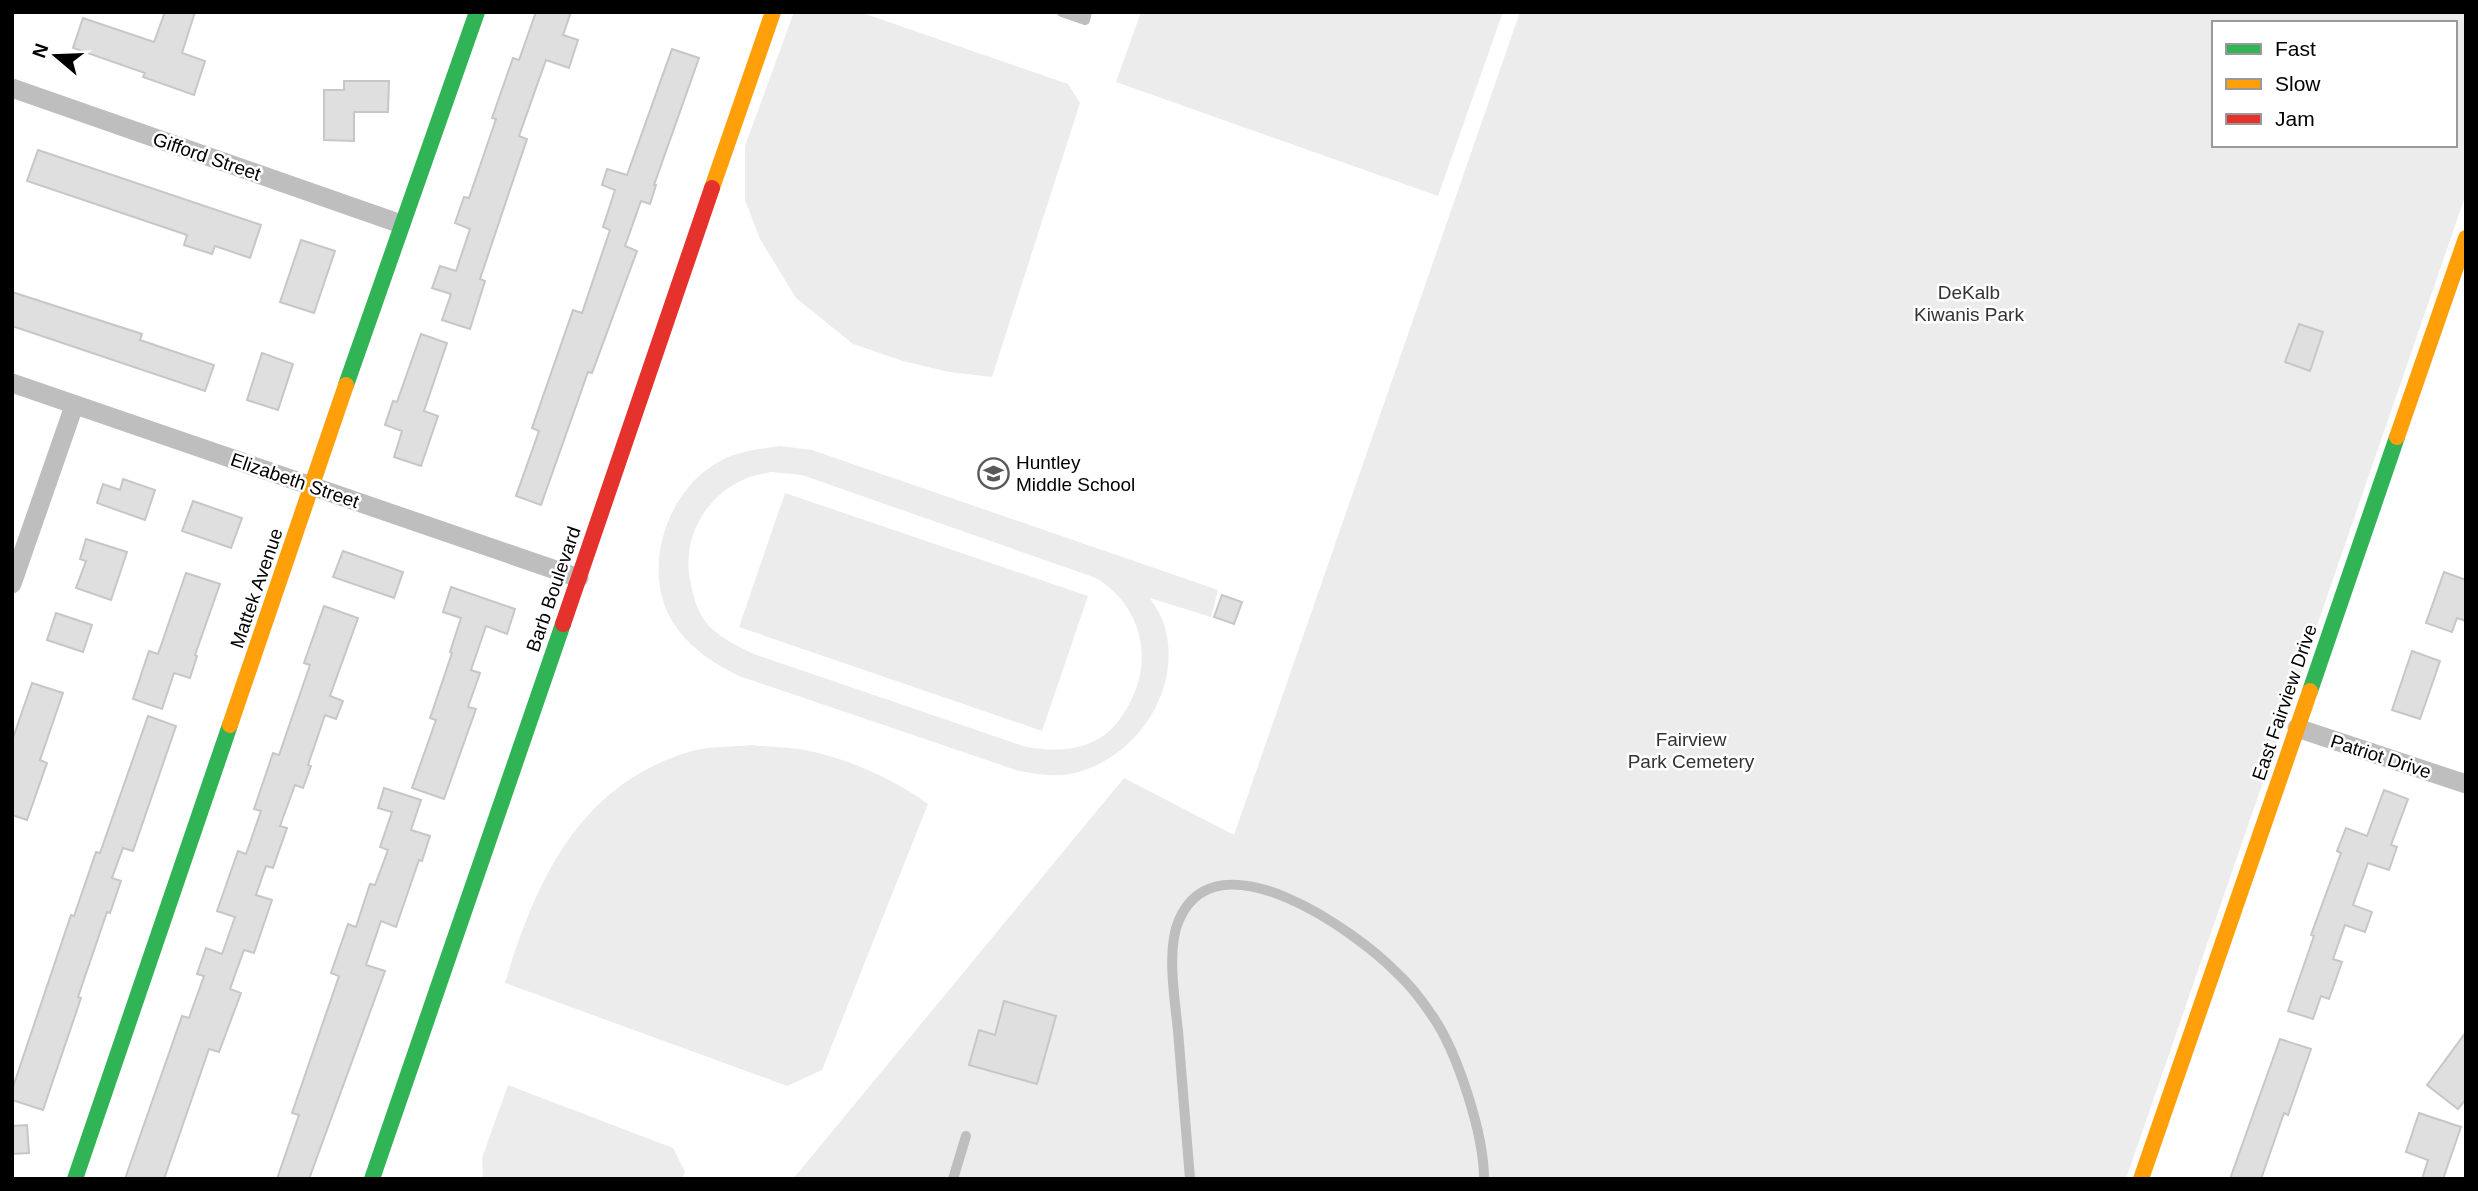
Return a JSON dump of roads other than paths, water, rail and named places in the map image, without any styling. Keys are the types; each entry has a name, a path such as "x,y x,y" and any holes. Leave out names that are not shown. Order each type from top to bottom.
{"street":[{"name":"Mattek Avenue","path":"75,1179 401,224 477,12"},
{"name":"Barb Boulevard","path":"373,1179 773,12"},
{"name":"Gifford Street","path":"12,88 401,224"},
{"name":"East Fairview Drive","path":"2141,1179 2466,238"},
{"name":"Elizabeth Street","path":"12,383 579,578"},
{"path":"12,584 74,405"},
{"name":"Patriot Drive","path":"2297,729 2466,784"}],"lane":[{"path":"1062,12 1085,20 1087,12"},
{"path":"1190,1179 1174,977 1174,941 1179,920 1186,907 1203,891 1230,883 1278,895 1332,921 1383,960 1415,993 1444,1034 1462,1078 1473,1117 1484,1179"},
{"path":"953,1179 966,1136"}],"place":[{"name":"Huntley Middle School","path":"993,473"}],"park label":[{"name":"DeKalb Kiwanis Park","path":"1969,303"},
{"name":"Fairview Park Cemetery","path":"1691,750"}]}
